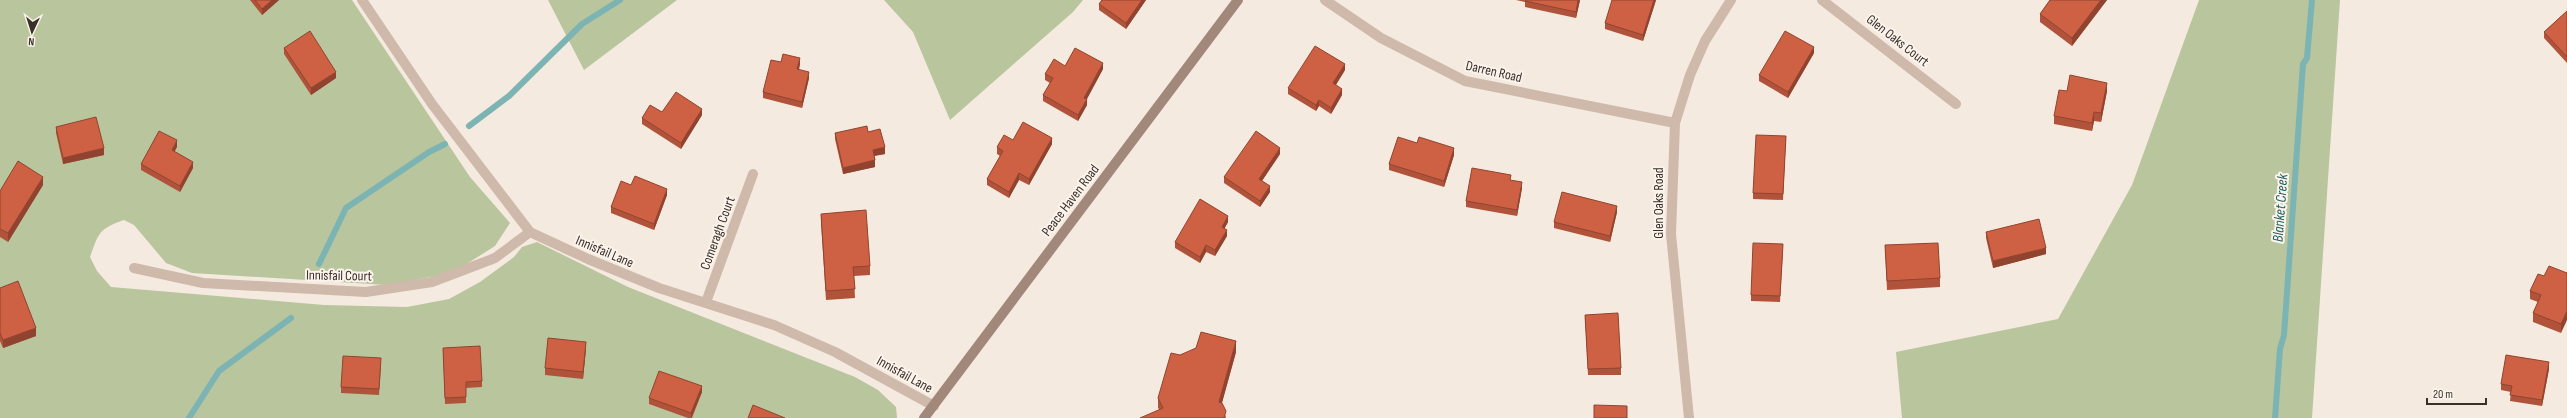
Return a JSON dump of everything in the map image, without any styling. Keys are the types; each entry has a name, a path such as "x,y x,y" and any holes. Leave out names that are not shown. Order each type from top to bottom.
{"main road":[{"name":"Peace Haven Road","path":"924,418 1238,0"}],"street":[{"name":"Innisfail Lane","path":"362,0 432,104 530,232 588,259 659,288 774,325 828,349 934,406"},
{"name":"Darren Road","path":"1325,0 1381,38 1465,81 1675,123"},
{"name":"Glen Oaks Road","path":"1688,418 1671,234 1675,123 1690,75 1705,41 1730,0"},
{"name":"Glen Oaks Court","path":"1822,0 1956,104"},
{"name":"Comeragh Court","path":"706,302 753,174"},
{"name":"Innisfail Court","path":"134,268 203,283 366,292 432,282 495,258 530,232"}],"green space":[{"path":"0,0 352,0 470,177 510,223 495,246 465,265 436,276 387,285 192,273 166,263 134,225 124,220 109,226 101,232 90,257 97,271 111,287 324,305 407,307 449,299 480,282 514,257 522,247 537,242 628,287 855,377 878,390 896,407 897,418 0,418"},
{"path":"548,0 677,0 584,70"},
{"path":"884,0 1083,0 1073,12 950,120 913,32"},
{"path":"2199,0 2340,0 2312,418 1902,418 1896,352 2058,319 2132,185"}],"building":[{"path":"255,0 272,0 262,9"},
{"path":"1102,0 1142,0 1126,23 1099,4"},
{"path":"1578,0 1576,12 1525,1"},
{"path":"1612,0 1654,0 1643,35 1605,23"},
{"path":"2050,0 2101,0 2072,38 2040,14"},
{"path":"2567,11 2567,57 2544,32"},
{"path":"310,31 336,72 311,88 284,48"},
{"path":"1785,31 1814,47 1788,92 1759,75"},
{"path":"1315,46 1345,64 1333,83 1342,89 1331,108 1319,100 1316,105 1288,88"},
{"path":"1075,48 1103,63 1084,98 1087,99 1078,115 1043,95 1053,78 1045,74 1054,59 1065,66"},
{"path":"783,54 800,58 797,69 809,72 802,102 763,92 771,60 781,62"},
{"path":"2070,75 2107,83 2101,113 2094,112 2092,123 2054,116 2059,90 2067,91"},
{"path":"676,92 702,109 681,143 642,118 650,105 662,112"},
{"path":"96,117 104,148 63,158 56,127"},
{"path":"1023,122 1052,138 1029,179 1019,173 1009,192 987,179 1003,151 997,147 1004,135 1013,140"},
{"path":"867,126 868,132 880,129 885,147 873,150 875,160 843,168 835,133"},
{"path":"159,131 177,140 172,150 193,162 180,186 141,164"},
{"path":"1256,131 1280,148 1259,179 1270,186 1260,201 1224,177"},
{"path":"1756,135 1786,136 1783,194 1753,193"},
{"path":"1398,137 1417,143 1419,137 1454,148 1444,181 1389,164"},
{"path":"18,161 43,177 8,233 0,229 0,191"},
{"path":"1472,168 1511,175 1510,180 1522,182 1517,210 1466,201"},
{"path":"635,176 667,189 654,224 611,207 621,181 631,185"},
{"path":"1562,192 1617,206 1610,236 1554,222"},
{"path":"1200,199 1228,216 1222,227 1227,230 1215,250 1206,245 1200,257 1175,242"},
{"path":"866,210 870,266 853,267 855,289 826,291 821,214"},
{"path":"2039,219 2046,248 1993,261 1986,232"},
{"path":"1753,243 1783,244 1780,296 1751,295"},
{"path":"1938,243 1940,278 1887,281 1885,245"},
{"path":"2549,266 2567,273 2567,311 2561,324 2533,313 2541,295 2530,291 2538,274 2544,276"},
{"path":"18,281 36,328 3,340 0,333 0,288"},
{"path":"1618,313 1621,368 1588,369 1585,315"},
{"path":"1201,332 1236,341 1219,402 1222,403 1226,411 1224,418 1140,418 1163,408 1158,398 1171,353 1180,355 1196,348"},
{"path":"548,338 586,342 583,372 545,368"},
{"path":"480,346 482,381 466,382 466,397 445,398 443,348"},
{"path":"2506,355 2549,362 2542,400 2510,395 2512,386 2501,384"},
{"path":"343,356 381,358 379,389 341,387"},
{"path":"659,371 702,386 691,413 649,398"},
{"path":"753,405 785,418 748,418"},
{"path":"1594,405 1627,406 1627,418 1594,418"}],"waterway":[{"path":"469,126 509,96 582,24 620,0"},
{"name":"Blanket Creek","path":"2275,418 2280,349 2284,335 2303,64 2307,58 2312,0"},
{"path":"319,264 346,208 429,152 445,144"},
{"path":"189,418 219,371 291,318"}]}
